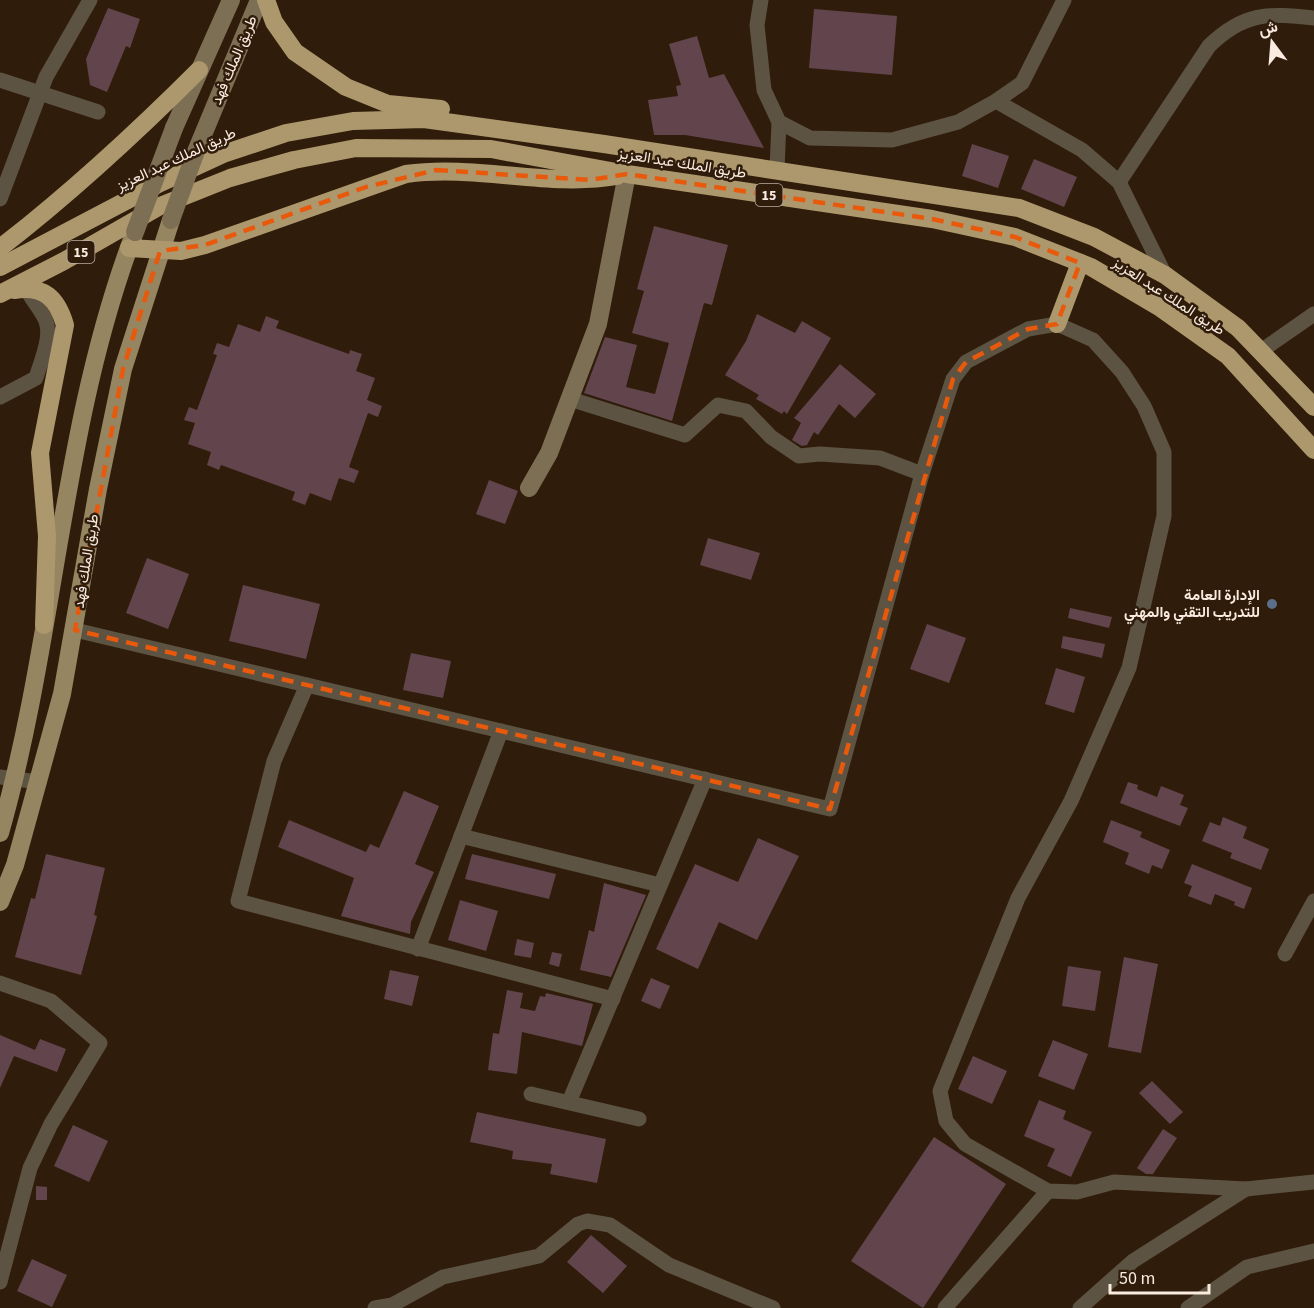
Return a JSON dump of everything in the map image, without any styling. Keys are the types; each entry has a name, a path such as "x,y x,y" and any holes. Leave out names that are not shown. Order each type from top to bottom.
{"highway":[{"path":"266,0 274,22 295,52 346,87 388,104 444,109 604,144"},
{"path":"0,248 60,202 200,70"},
{"name":"طريق الملك عبد العزيز","path":"0,267 160,183 223,154 286,133 353,121 424,119 777,169 1019,207 1094,237 1165,275 1238,328 1314,407"},
{"name":"طريق الملك عبد العزيز","path":"3,292 64,261 160,206 230,178 294,160 356,148 491,149 627,174 932,219 1014,237 1080,263 1159,307 1228,356 1314,450"},
{"path":"132,240 160,251 181,251 205,245 406,174 436,170 590,180 627,174"},
{"path":"1057,324 1080,263"},
{"path":"3,292 26,288 39,290 59,305 65,325 40,453 47,536 44,625"}],"main road":[{"name":"طريق الملك فهد","path":"0,833 7,778 28,722 92,372 132,240 174,128 231,0"},
{"name":"طريق الملك فهد","path":"0,902 15,865 62,694 98,489 123,369 160,251 195,154 259,0"},
{"path":"529,488 549,453 598,324 627,174"}],"street":[{"path":"0,199 46,77 90,0"},
{"path":"761,0 757,25 764,90 779,122 777,169"},
{"path":"779,122 810,138 892,140 958,122 996,101 1022,83 1064,0"},
{"path":"1119,182 1209,46 1222,33 1255,16 1314,18"},
{"path":"0,80 98,112"},
{"path":"996,101 1082,150 1119,182 1165,275"},
{"path":"0,398 36,378 48,334 44,317 33,304 26,288"},
{"path":"1261,351 1314,314"},
{"path":"75,630 830,809 922,474 953,379 966,362 1028,329 1057,324 1093,340 1122,372 1144,406 1164,452 1164,516 1129,668 1071,801 1018,898 940,1091 946,1121 965,1143 1048,1191 1077,1192 1114,1182 1246,1189 1314,1182"},
{"path":"570,399 685,435 718,405 746,411 771,436 799,456 820,454 880,458 922,474"},
{"path":"307,685 274,761 238,901 613,999"},
{"path":"418,949 501,731"},
{"path":"7,778 39,782"},
{"path":"569,1102 705,779"},
{"path":"461,836 660,885"},
{"path":"1285,954 1314,901"},
{"path":"0,983 51,1001 100,1044 51,1124 30,1168 0,1282"},
{"path":"531,1094 639,1119"},
{"path":"1080,1308 1133,1261 1246,1189"},
{"path":"945,1308 1048,1191"},
{"path":"375,1308 392,1305 443,1277 539,1256 578,1224 587,1221 610,1225 669,1265 773,1308"},
{"path":"1188,1308 1247,1267 1314,1251"}],"highlighted area":[{"path":"436,170 590,180 627,174 932,219 1015,237 1080,263 1057,324 1028,329 966,362 953,379 830,809 75,630 123,369 160,251 205,245 366,187"}],"building":[{"path":"108,8 140,19 130,48 126,46 107,92 90,85 86,59"},
{"path":"814,9 897,16 892,75 809,68"},
{"path":"697,36 709,78 724,74 764,148 685,135 654,135 648,100 678,96 676,86 681,85 669,44"},
{"path":"972,144 1009,156 998,188 962,176"},
{"path":"1034,159 1077,177 1064,207 1021,189"},
{"path":"654,226 728,245 712,305 704,303 672,421 584,393 605,337 637,345 626,387 655,394 669,343 632,333 644,291 637,289"},
{"path":"757,314 795,333 802,321 831,338 787,414 784,411 782,414 756,399 759,395 725,375 746,341"},
{"path":"266,316 279,321 276,328 349,354 350,350 362,354 356,371 375,378 367,400 382,406 378,417 368,413 349,467 359,471 354,483 339,478 331,501 310,493 305,505 292,500 295,492 221,465 219,470 207,465 211,452 188,444 195,423 184,420 189,407 197,410 217,355 213,354 217,343 229,347 238,324 260,332"},
{"path":"840,364 876,394 855,418 839,404 818,435 814,432 807,445 802,446 792,440 801,423 794,418"},
{"path":"489,480 518,491 505,524 476,514"},
{"path":"708,538 760,553 751,580 700,565"},
{"path":"147,558 189,574 168,629 126,613"},
{"path":"243,585 320,604 306,659 229,641"},
{"path":"1070,608 1112,617 1109,628 1068,618"},
{"path":"927,624 966,638 949,683 910,669"},
{"path":"1063,636 1105,644 1102,658 1061,648"},
{"path":"411,653 451,661 443,698 403,690"},
{"path":"1056,668 1085,677 1074,713 1045,704"},
{"path":"1128,782 1138,785 1137,789 1157,797 1161,786 1184,795 1180,805 1188,808 1180,826 1120,803"},
{"path":"404,791 439,806 415,864 434,872 411,922 410,934 341,916 354,878 278,847 289,820 366,852 370,844 379,848"},
{"path":"1223,817 1247,827 1243,838 1269,849 1261,870 1230,858 1232,853 1202,841 1210,822 1220,826"},
{"path":"1111,820 1142,832 1140,837 1170,850 1162,869 1152,865 1149,874 1125,864 1129,853 1103,842"},
{"path":"758,838 799,856 757,940 719,922 698,969 656,949 695,864 738,882"},
{"path":"46,854 105,868 94,915 97,916 81,975 15,957 31,898 35,899"},
{"path":"472,854 556,874 549,899 465,879"},
{"path":"1192,864 1252,888 1244,909 1234,905 1235,902 1215,894 1211,905 1188,896 1192,886 1184,883"},
{"path":"604,883 646,895 611,977 580,970 589,930 594,932"},
{"path":"460,900 498,911 486,951 448,940"},
{"path":"517,939 534,943 531,958 514,955"},
{"path":"552,952 562,954 559,967 549,964"},
{"path":"1124,957 1158,964 1141,1053 1108,1047"},
{"path":"1068,966 1101,971 1095,1011 1062,1006"},
{"path":"390,970 419,976 412,1006 384,999"},
{"path":"651,978 670,986 660,1009 641,1001"},
{"path":"507,990 523,993 520,1008 535,1011 540,996 545,997 546,993 593,1004 582,1046 522,1032 517,1074 488,1070 493,1033 499,1034"},
{"path":"0,1035 35,1050 40,1039 66,1049 57,1072 14,1056 0,1088"},
{"path":"1053,1040 1088,1054 1074,1090 1038,1076"},
{"path":"973,1056 1007,1071 992,1104 958,1089"},
{"path":"1152,1081 1183,1112 1170,1124 1139,1093"},
{"path":"1039,1100 1066,1111 1063,1119 1092,1132 1071,1177 1047,1166 1055,1149 1024,1136"},
{"path":"477,1112 606,1139 597,1183 550,1174 552,1164 512,1159 513,1151 470,1142"},
{"path":"73,1125 108,1141 89,1182 54,1166"},
{"path":"1163,1129 1177,1138 1153,1174 1146,1174 1137,1168"},
{"path":"934,1137 1006,1184 923,1308 851,1261"},
{"path":"36,1186 47,1187 47,1200 36,1200"},
{"path":"591,1235 627,1266 603,1293 567,1262"},
{"path":"32,1259 67,1275 52,1307 17,1291"}],"place":[{"name":"الإدارة العامة للتدريب التقني والمهني","path":"1272,604"}]}
